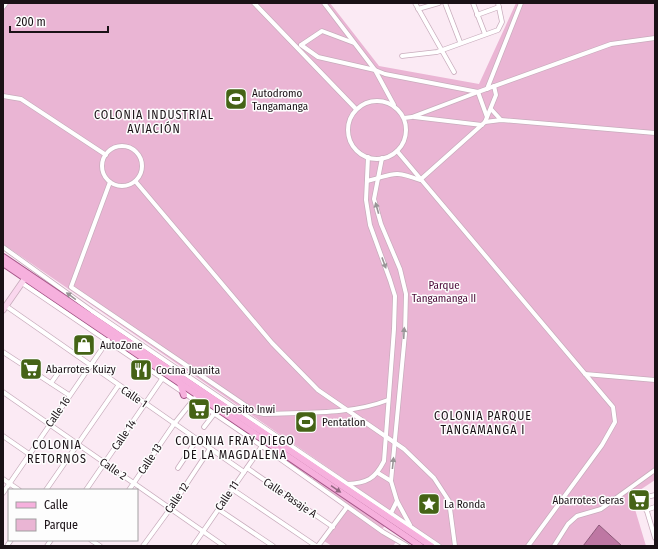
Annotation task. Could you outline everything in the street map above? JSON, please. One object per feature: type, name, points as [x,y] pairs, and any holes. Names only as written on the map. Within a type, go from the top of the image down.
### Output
[{"type":"main road","points":[[4,261],[40,292],[62,306],[80,312]]},
{"type":"main road","points":[[4,308],[25,278]]},
{"type":"main road","points":[[25,278],[80,312],[111,336],[136,350],[317,472],[389,518],[419,535],[432,546]]},
{"type":"main road","points":[[136,350],[180,383],[199,393]]},
{"type":"main road","points":[[180,383],[184,395]]},
{"type":"main road","points":[[317,472],[341,485],[389,518],[420,546]]},
{"type":"street","points":[[3,7],[6,3]]},
{"type":"street","points":[[254,3],[356,109]]},
{"type":"street","points":[[324,3],[375,70],[395,107],[404,118],[406,133],[404,140],[397,151],[382,158],[368,157],[355,149],[348,136],[349,120],[356,109],[375,100],[389,103],[395,107]]},
{"type":"street","points":[[415,3],[454,72]]},
{"type":"street","points":[[418,9],[439,3]]},
{"type":"street","points":[[445,3],[460,42]]},
{"type":"street","points":[[473,3],[484,34]]},
{"type":"street","points":[[487,89],[521,3]]},
{"type":"street","points":[[402,56],[442,51],[460,42],[498,30],[501,26],[499,4],[477,15]]},
{"type":"street","points":[[297,48],[322,31],[355,43]]},
{"type":"street","points":[[412,117],[611,44],[655,38]]},
{"type":"street","points":[[301,45],[318,57],[375,70],[385,74],[478,92]]},
{"type":"street","points":[[420,180],[485,122],[496,95],[494,86]]},
{"type":"street","points":[[478,92],[485,122]]},
{"type":"street","points":[[3,96],[21,99],[106,155]]},
{"type":"street","points":[[491,109],[501,120]]},
{"type":"street","points":[[404,118],[412,117],[485,122],[501,120],[655,133]]},
{"type":"street","points":[[122,146],[128,147],[138,154],[142,165],[142,170],[136,182],[121,186],[110,182],[103,170],[106,155],[122,146]]},
{"type":"street","points":[[397,151],[613,407],[615,422],[602,445],[528,546]]},
{"type":"street","points":[[341,485],[371,479],[378,473],[384,461],[394,329],[394,296],[390,280],[370,225],[366,200],[368,157]]},
{"type":"street","points":[[382,158],[374,199],[382,224],[400,268],[406,294],[405,334],[391,481],[397,501],[410,526],[419,535],[439,546]]},
{"type":"street","points":[[366,181],[377,179],[389,174],[404,173],[420,180]]},
{"type":"street","points":[[110,182],[71,287],[255,412],[264,414],[347,410],[377,404],[388,400]]},
{"type":"street","points":[[136,182],[272,343],[318,390],[404,449],[434,478],[449,501],[455,546]]},
{"type":"street","points":[[3,247],[30,266],[80,312],[111,336],[136,350],[162,379],[214,414]]},
{"type":"street","points":[[25,278],[30,266]]},
{"type":"street","name":"Calle 1","points":[[4,308],[146,404],[209,450],[244,472]]},
{"type":"street","points":[[80,312],[225,410],[348,484],[389,518],[410,526]]},
{"type":"street","name":"Calle 16","points":[[3,493],[111,336]]},
{"type":"street","points":[[3,352],[70,395]]},
{"type":"street","points":[[51,383],[61,369]]},
{"type":"street","points":[[585,374],[655,380]]},
{"type":"street","name":"Calle 14","points":[[87,489],[162,379]]},
{"type":"street","points":[[47,489],[118,386]]},
{"type":"street","name":"Calle 2","points":[[3,392],[50,424],[104,464],[224,546]]},
{"type":"street","name":"Calle 13","points":[[130,489],[174,424],[199,393]]},
{"type":"street","points":[[204,427],[214,414],[225,410]]},
{"type":"street","points":[[225,410],[262,446],[382,532],[407,546]]},
{"type":"street","points":[[3,436],[29,454]]},
{"type":"street","points":[[178,468],[196,441]]},
{"type":"street","name":"Calle 11","points":[[193,546],[262,446]]},
{"type":"street","name":"Calle 12","points":[[142,546],[170,509],[209,450]]},
{"type":"street","name":"Calle Pasaje A","points":[[247,468],[333,527]]},
{"type":"street","points":[[554,546],[568,524],[577,516],[601,509],[655,470]]},
{"type":"street","points":[[310,481],[317,472]]},
{"type":"street","points":[[378,473],[391,481]]},
{"type":"street","points":[[3,479],[18,489]]},
{"type":"street","points":[[232,489],[317,546],[347,507]]},
{"type":"street","points":[[655,494],[643,498],[654,529],[655,538]]},
{"type":"street","points":[[382,532],[397,501]]},
{"type":"street","points":[[646,510],[655,507]]},
{"type":"street","points":[[218,509],[273,546]]},
{"type":"street","points":[[94,542],[100,546]]},
{"type":"green space","name":"Parque Tangamanga II","points":[[3,3],[330,3],[379,66],[479,84],[516,3],[655,3],[655,480],[631,496],[646,546],[622,546],[599,525],[583,546],[442,546],[3,244]]},
{"type":"green space","points":[[26,280],[180,385],[182,392],[24,283]]},
{"type":"green space","points":[[223,415],[313,475],[310,479],[221,418]]},
{"type":"green space","points":[[315,477],[385,525],[382,530],[310,481]]},
{"type":"green space","points":[[347,508],[396,542],[393,546],[332,546],[324,541]]},
{"type":"shaded area","points":[[599,525],[622,546],[583,546]]},
{"type":"place","name":"Autodromo Tangamanga","points":[[236,99]]},
{"type":"place","name":"AutoZone","points":[[84,345]]},
{"type":"place","name":"Abarrotes Kuizy","points":[[31,369]]},
{"type":"place","name":"Cocina Juanita","points":[[141,370]]},
{"type":"place","name":"Deposito Inwi","points":[[199,409]]},
{"type":"place","name":"Pentatlon","points":[[306,422]]},
{"type":"place","name":"Abarrotes Geras","points":[[639,500]]},
{"type":"place","name":"La Ronda","points":[[429,504]]},
{"type":"district","name":"COLONIA INDUSTRIAL AVIACIÓN","points":[[154,122]]},
{"type":"district","name":"COLONIA PARQUE TANGAMANGA I","points":[[483,423]]},
{"type":"district","name":"COLONIA FRAY DIEGO DE LA MAGDALENA","points":[[235,448]]},
{"type":"district","name":"COLONIA RETORNOS","points":[[57,452]]}]
